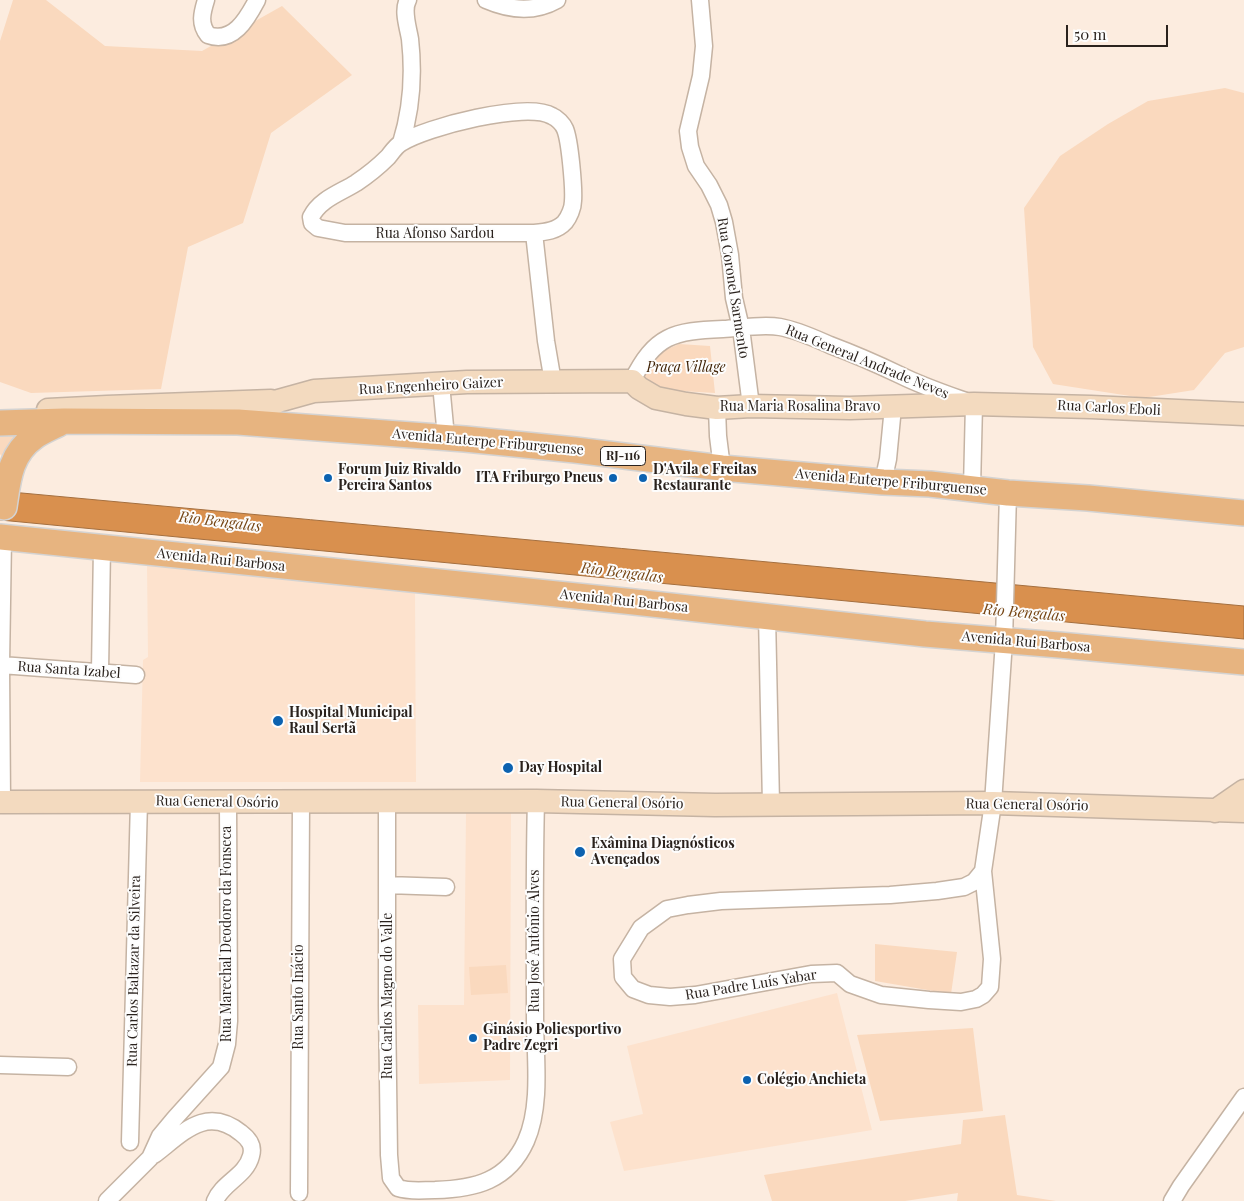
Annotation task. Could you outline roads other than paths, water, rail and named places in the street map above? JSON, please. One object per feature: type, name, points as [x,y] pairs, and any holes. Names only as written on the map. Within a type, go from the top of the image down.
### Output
[{"type":"main road","name":"Avenida Euterpe Friburguense","points":[[0,423],[64,421],[238,422],[446,437],[722,468],[1244,512]]},
{"type":"main road","points":[[4,507],[9,474],[14,461],[23,447],[34,436],[64,421]]},
{"type":"main road","name":"Avenida Rui Barbosa","points":[[2,537],[925,634],[1004,629],[1244,662]]},
{"type":"street","points":[[206,0],[201,18],[202,25],[208,35],[219,37],[241,27],[257,0]]},
{"type":"street","points":[[401,143],[407,123],[412,93],[413,63],[406,15],[408,0]]},
{"type":"street","points":[[486,0],[511,9],[527,9],[540,7],[557,0]]},
{"type":"street","name":"Rua Coronel Sarmento","points":[[700,0],[704,46],[702,76],[688,131],[690,147],[696,166],[709,185],[719,205],[724,222],[751,406]]},
{"type":"street","points":[[401,143],[444,126],[480,117],[532,111],[552,115],[560,121],[565,129],[572,177],[573,202],[566,220],[560,227],[544,233],[534,233],[546,342],[553,382]]},
{"type":"street","name":"Rua Afonso Sardou","points":[[401,143],[372,172],[320,204],[311,217],[312,223],[318,228],[344,233],[534,233]]},
{"type":"street","name":"Rua General Andrade Neves","points":[[632,381],[650,350],[664,339],[683,332],[778,327],[805,334],[940,392],[974,404]]},
{"type":"street","name":"Rua Engenheiro Gaizer","points":[[238,422],[278,401],[314,391],[513,381],[632,381]]},
{"type":"street","name":"Rua Maria Rosalina Bravo","points":[[632,381],[639,388],[656,398],[717,408],[751,406],[850,408],[974,404]]},
{"type":"street","points":[[441,384],[446,437]]},
{"type":"street","points":[[0,414],[107,407],[278,401]]},
{"type":"street","points":[[972,488],[974,404]]},
{"type":"street","name":"Rua Carlos Eboli","points":[[974,404],[1244,414]]},
{"type":"street","points":[[883,482],[888,459],[893,407]]},
{"type":"street","points":[[717,408],[722,468]]},
{"type":"street","points":[[0,475],[4,507],[2,537],[1,802]]},
{"type":"street","name":"Rua Padre Luís Yabar","points":[[984,871],[974,882],[964,887],[937,891],[864,896],[721,901],[667,909],[640,928],[622,959],[623,977],[633,989],[649,995],[694,995],[812,974],[837,973],[850,984],[882,995],[961,1002],[984,995],[990,986],[992,976],[992,949],[984,871],[993,803],[1004,629],[1008,492]]},
{"type":"street","points":[[100,671],[102,547]]},
{"type":"street","points":[[767,616],[771,804]]},
{"type":"street","name":"Rua Santa Izabel","points":[[1,665],[136,675]]},
{"type":"street","points":[[1215,811],[1244,791]]},
{"type":"street","name":"Rua General Osório","points":[[1,802],[139,800],[228,802],[536,801],[771,804],[993,803],[1244,811]]},
{"type":"street","name":"Rua Carlos Baltazar da Silveira","points":[[130,1142],[139,800]]},
{"type":"street","name":"Rua José Antônio Alves","points":[[398,1188],[404,1190],[448,1190],[482,1184],[492,1180],[505,1171],[518,1156],[531,1129],[536,1092],[534,894],[536,801]]},
{"type":"street","name":"Rua Marechal Deodoro da Fonseca","points":[[107,1201],[150,1158],[160,1136],[221,1066],[225,1056],[229,1021],[228,802]]},
{"type":"street","name":"Rua Santo Inácio","points":[[299,1193],[301,802]]},
{"type":"street","name":"Rua Carlos Magno do Valle","points":[[388,802],[389,1156],[391,1178],[398,1188]]},
{"type":"street","points":[[387,885],[446,888]]},
{"type":"street","points":[[0,1064],[68,1067]]},
{"type":"street","points":[[1172,1201],[1244,1097]]},
{"type":"street","points":[[150,1158],[196,1124],[216,1120],[228,1123],[248,1139],[252,1148],[251,1157],[238,1175],[218,1194],[215,1201]]},
{"type":"water","name":"Rio Bengalas","points":[[0,491],[1244,606],[1244,639],[0,520]]},
{"type":"place","name":"Forum Juiz Rivaldo Pereira Santos","points":[[328,478]]},
{"type":"place","name":"ITA Friburgo Pneus","points":[[613,478]]},
{"type":"place","name":"D'Avila e Freitas Restaurante","points":[[643,478]]},
{"type":"place","name":"Hospital Municipal Raul Sertã","points":[[278,721]]},
{"type":"place","name":"Day Hospital","points":[[508,768]]},
{"type":"place","name":"Exâmina Diagnósticos Avençados","points":[[580,852]]},
{"type":"place","name":"Ginásio Poliesportivo Padre Zegri","points":[[473,1038]]},
{"type":"place","name":"Colégio Anchieta","points":[[747,1080]]},
{"type":"park label","name":"Praça Village","points":[[686,368]]}]
